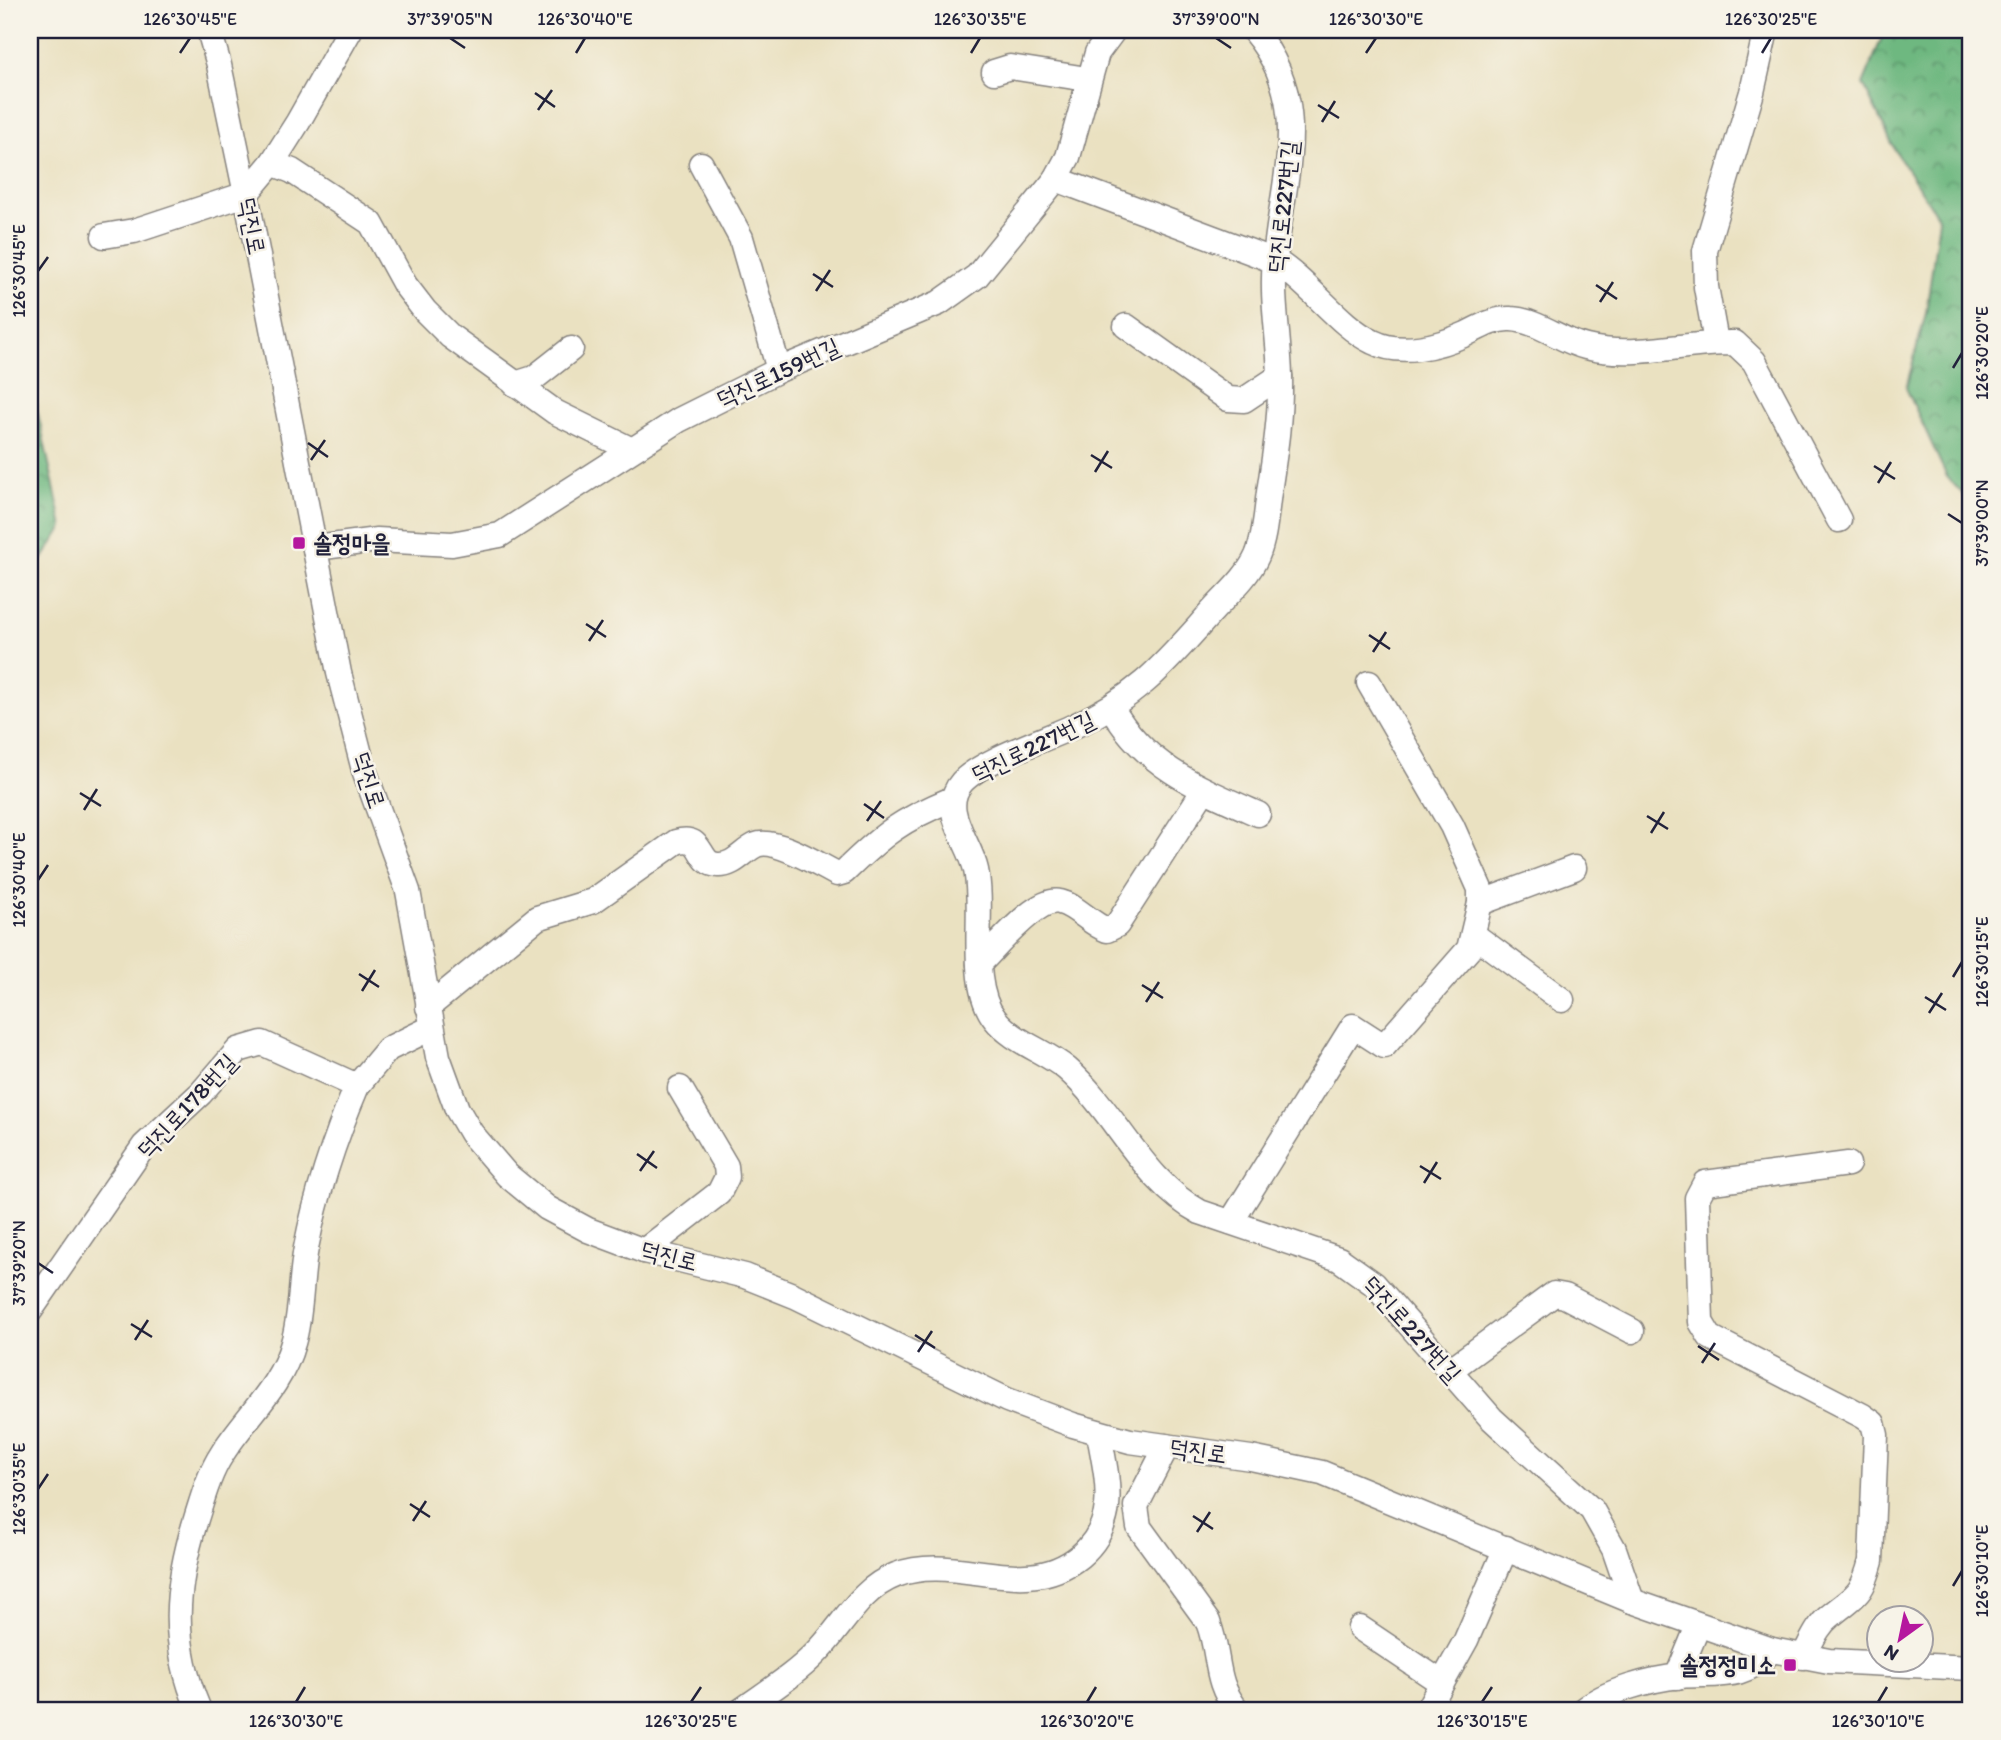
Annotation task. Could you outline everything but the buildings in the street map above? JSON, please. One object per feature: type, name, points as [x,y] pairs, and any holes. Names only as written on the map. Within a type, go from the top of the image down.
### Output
[{"type":"street","name":"덕진로","points":[[209,30],[246,194],[352,728],[408,891],[430,1018],[457,1108],[471,1133],[507,1175],[566,1220],[644,1251],[745,1276],[794,1296],[1007,1399],[1099,1434],[1167,1447],[1251,1458],[1322,1473],[1632,1601],[1772,1650],[1848,1662],[1971,1668]]},
{"type":"street","points":[[104,236],[134,231],[246,194],[272,163],[350,30]]},
{"type":"street","name":"덕진로159번길","points":[[316,548],[377,540],[452,544],[500,535],[539,513],[630,449],[679,420],[779,370],[939,303],[977,276],[1056,179],[1068,157],[1087,79],[1097,53],[1114,30]]},
{"type":"street","name":"덕진로227번길","points":[[1253,30],[1280,69],[1290,110],[1290,162],[1275,261],[1280,376],[1279,426],[1257,555],[1248,571],[1150,680],[1111,708],[976,770],[965,779],[952,799],[959,828],[976,866],[980,905],[979,964],[984,998],[995,1020],[1067,1070],[1109,1115],[1174,1195],[1200,1212],[1318,1250],[1357,1270],[1390,1299],[1511,1437],[1592,1510],[1614,1549],[1632,1601]]},
{"type":"street","points":[[1716,342],[1706,287],[1705,251],[1752,92],[1766,30]]},
{"type":"street","points":[[994,72],[1010,67],[1087,79]]},
{"type":"street","points":[[272,163],[292,171],[371,223],[405,285],[425,311],[450,336],[555,412],[630,449]]},
{"type":"street","points":[[701,164],[741,238],[779,370]]},
{"type":"street","points":[[1056,179],[1275,261],[1293,272],[1372,342],[1400,350],[1447,342],[1493,321],[1512,319],[1586,347],[1615,351],[1685,348],[1716,342],[1735,342],[1754,361],[1839,520]]},
{"type":"street","points":[[1126,326],[1228,399],[1244,400],[1280,376]]},
{"type":"street","points":[[515,384],[534,378],[571,349]]},
{"type":"street","points":[[1231,1222],[1353,1026],[1384,1046],[1461,961],[1474,935],[1480,889],[1452,826],[1369,683]]},
{"type":"street","points":[[1111,708],[1134,743],[1150,756],[1204,790],[1258,814]]},
{"type":"street","points":[[979,964],[1032,912],[1052,901],[1062,902],[1107,930],[1116,925],[1204,790]]},
{"type":"street","points":[[200,1710],[183,1664],[177,1614],[186,1553],[215,1466],[280,1377],[288,1359],[294,1342],[305,1251],[324,1167],[357,1086],[388,1049],[430,1018],[537,918],[593,901],[676,842],[685,839],[695,842],[708,862],[719,865],[731,863],[756,845],[779,846],[837,874],[844,872],[880,837],[907,818],[952,799]]},
{"type":"street","points":[[1480,903],[1574,868]]},
{"type":"street","points":[[1474,935],[1562,1000]]},
{"type":"street","name":"덕진로178번길","points":[[30,1311],[144,1146],[201,1093],[238,1050],[262,1043],[357,1086]]},
{"type":"street","points":[[644,1251],[719,1193],[727,1177],[726,1166],[680,1088]]},
{"type":"street","points":[[1803,1657],[1819,1628],[1830,1616],[1851,1603],[1867,1578],[1871,1561],[1876,1435],[1873,1423],[1863,1416],[1710,1337],[1701,1322],[1698,1198],[1705,1183],[1848,1164]]},
{"type":"street","points":[[1450,1370],[1554,1294],[1565,1296],[1632,1331]]},
{"type":"street","points":[[741,1710],[808,1661],[865,1595],[896,1575],[956,1569],[1032,1578],[1060,1570],[1073,1561],[1095,1540],[1108,1516],[1108,1483],[1099,1434]]},
{"type":"street","points":[[1167,1447],[1136,1506],[1135,1515],[1139,1527],[1208,1622],[1214,1638],[1221,1686],[1237,1710]]},
{"type":"street","points":[[1427,1710],[1466,1640],[1506,1548]]},
{"type":"street","points":[[1677,1676],[1698,1626]]},
{"type":"street","points":[[1360,1628],[1442,1683]]},
{"type":"street","points":[[1583,1710],[1623,1691],[1677,1676],[1742,1672],[1762,1661],[1772,1650]]},
{"type":"green space","points":[[1885,30],[1971,30],[1971,503],[1947,477],[1906,388],[1926,313],[1939,219],[1895,150],[1863,84]]},
{"type":"green space","points":[[30,378],[63,527],[30,578]]},
{"type":"place","name":"솔정마을","points":[[299,543]]},
{"type":"place","name":"솔정정미소","points":[[1790,1665]]}]
